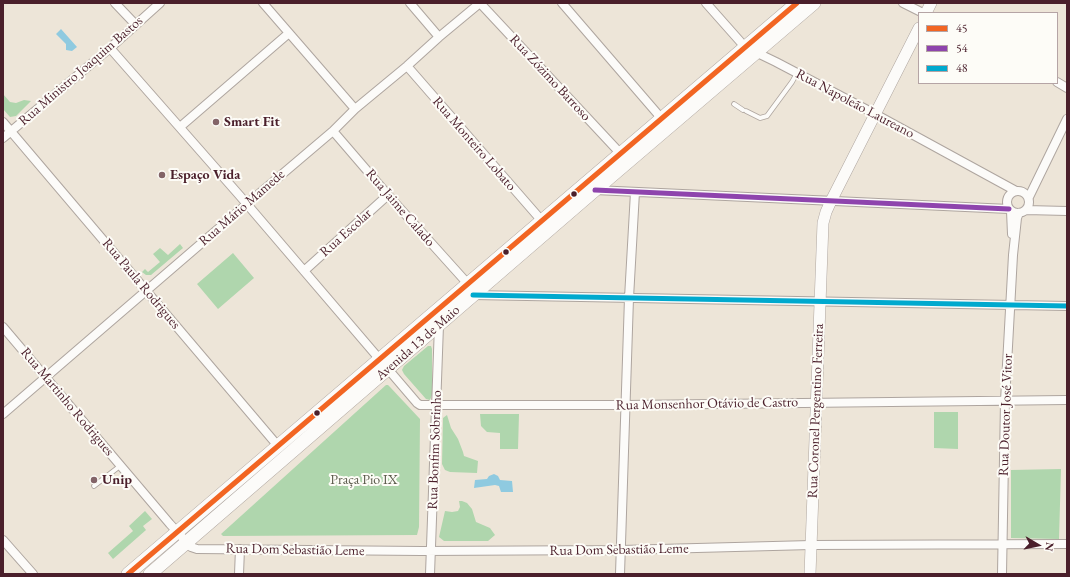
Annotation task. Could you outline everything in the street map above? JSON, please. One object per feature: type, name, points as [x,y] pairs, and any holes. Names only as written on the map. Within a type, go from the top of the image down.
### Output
[{"type":"main road","name":"Avenida 13 de Maio","points":[[150,574],[384,364],[470,290],[595,190],[750,50],[797,3]]},
{"type":"main road","name":"Avenida 13 de Maio","points":[[128,574],[278,446],[384,364],[439,325],[470,290],[542,221],[620,153],[750,50],[814,3]]},
{"type":"street","points":[[116,3],[135,24]]},
{"type":"street","name":"Rua Ministro Joaquim Bastos","points":[[3,138],[110,48],[160,3]]},
{"type":"street","points":[[263,3],[355,109]]},
{"type":"street","points":[[410,3],[439,37]]},
{"type":"street","name":"Rua Mário Mamede","points":[[3,414],[333,131],[355,109],[480,3]]},
{"type":"street","name":"Rua Zózimo Barroso","points":[[480,3],[620,153]]},
{"type":"street","points":[[562,3],[662,119]]},
{"type":"street","name":"Rua Napoleão Laureano","points":[[706,3],[750,50],[875,114],[1016,191]]},
{"type":"street","points":[[903,3],[921,12]]},
{"type":"street","points":[[927,12],[932,3]]},
{"type":"street","name":"Rua Coronel Pergentino Ferreira","points":[[810,574],[823,223],[830,201],[918,30]]},
{"type":"street","points":[[180,127],[289,33]]},
{"type":"street","name":"Rua Monsenhor Otávio de Castro","points":[[110,48],[247,204],[417,403],[424,406],[1067,400]]},
{"type":"street","name":"Rua Monteiro Lobato","points":[[407,66],[542,221]]},
{"type":"street","points":[[1058,83],[1067,88]]},
{"type":"street","points":[[1023,212],[1029,205],[1029,198],[1067,119]]},
{"type":"street","name":"Rua Paula Rodrigues","points":[[3,122],[278,446]]},
{"type":"street","name":"Rua Jaime Calado","points":[[333,131],[470,290]]},
{"type":"street","points":[[595,190],[1010,210],[1023,212],[1067,212]]},
{"type":"street","points":[[1010,210],[1007,202],[1008,198],[1016,191],[1022,191],[1029,198],[1051,211]]},
{"type":"street","points":[[620,574],[629,298],[635,192]]},
{"type":"street","name":"Rua Escolar","points":[[304,271],[388,195]]},
{"type":"street","name":"Rua Doutor José Vitor","points":[[1010,210],[1013,255]]},
{"type":"street","name":"Rua Doutor José Vitor","points":[[1002,574],[1006,401],[1013,255],[1017,218],[1023,212]]},
{"type":"street","points":[[470,290],[629,298],[1067,306]]},
{"type":"street","name":"Rua Bonfim Sobrinho","points":[[430,574],[439,325]]},
{"type":"street","name":"Rua Martinho Rodrigues","points":[[3,327],[177,532]]},
{"type":"street","name":"Rua Dom Sebastião Leme","points":[[177,532],[192,547],[197,549],[431,551],[621,550],[811,546],[1067,544]]},
{"type":"street","points":[[3,540],[33,574]]},
{"type":"street","points":[[239,574],[240,549]]},
{"type":"lane","points":[[734,104],[760,118],[767,116],[797,73]]},
{"type":"lane","points":[[94,486],[120,466]]},
{"type":"green space","points":[[3,94],[10,102],[16,103],[24,100],[31,101],[16,116],[10,117],[3,109]]},
{"type":"green space","points":[[180,244],[183,248],[151,275],[146,275],[142,272],[145,269],[148,272],[160,262],[153,254],[160,248],[168,255]]},
{"type":"green space","points":[[233,253],[254,278],[218,309],[197,284]]},
{"type":"green space","points":[[428,346],[431,346],[432,349],[432,395],[430,400],[426,399],[402,370],[404,366]]},
{"type":"green space","name":"Praça Pio IX","points":[[386,385],[390,387],[420,419],[419,527],[417,535],[223,536],[221,534]]},
{"type":"green space","points":[[934,412],[958,412],[958,449],[934,448]]},
{"type":"green space","points":[[480,414],[519,414],[518,449],[500,449],[500,433],[487,432],[481,426]]},
{"type":"green space","points":[[447,415],[451,428],[458,439],[464,456],[478,461],[477,473],[450,472],[445,470],[442,464],[443,418]]},
{"type":"green space","points":[[1061,469],[1059,539],[1011,538],[1011,470]]},
{"type":"green space","points":[[459,501],[467,503],[472,509],[476,522],[490,528],[495,535],[488,541],[444,541],[439,537],[445,511],[458,511],[460,507]]},
{"type":"green space","points":[[145,511],[152,519],[143,526],[146,530],[113,559],[108,553],[133,531],[129,526]]},
{"type":"water","points":[[61,29],[77,47],[72,51],[66,50],[66,44],[56,34]]},
{"type":"water","points":[[494,474],[498,476],[500,480],[512,481],[513,492],[501,492],[499,486],[495,485],[474,488],[475,480],[487,479],[489,476]]},
{"type":"transit line","name":"45","points":[[128,574],[797,3]]},
{"type":"transit line","name":"54","points":[[595,190],[1009,209]]},
{"type":"transit line","name":"48","points":[[473,295],[1067,306]]},
{"type":"place","name":"Smart Fit","points":[[216,122]]},
{"type":"place","name":"Espaço Vida","points":[[162,175]]},
{"type":"place","name":"Unip","points":[[94,480]]}]
